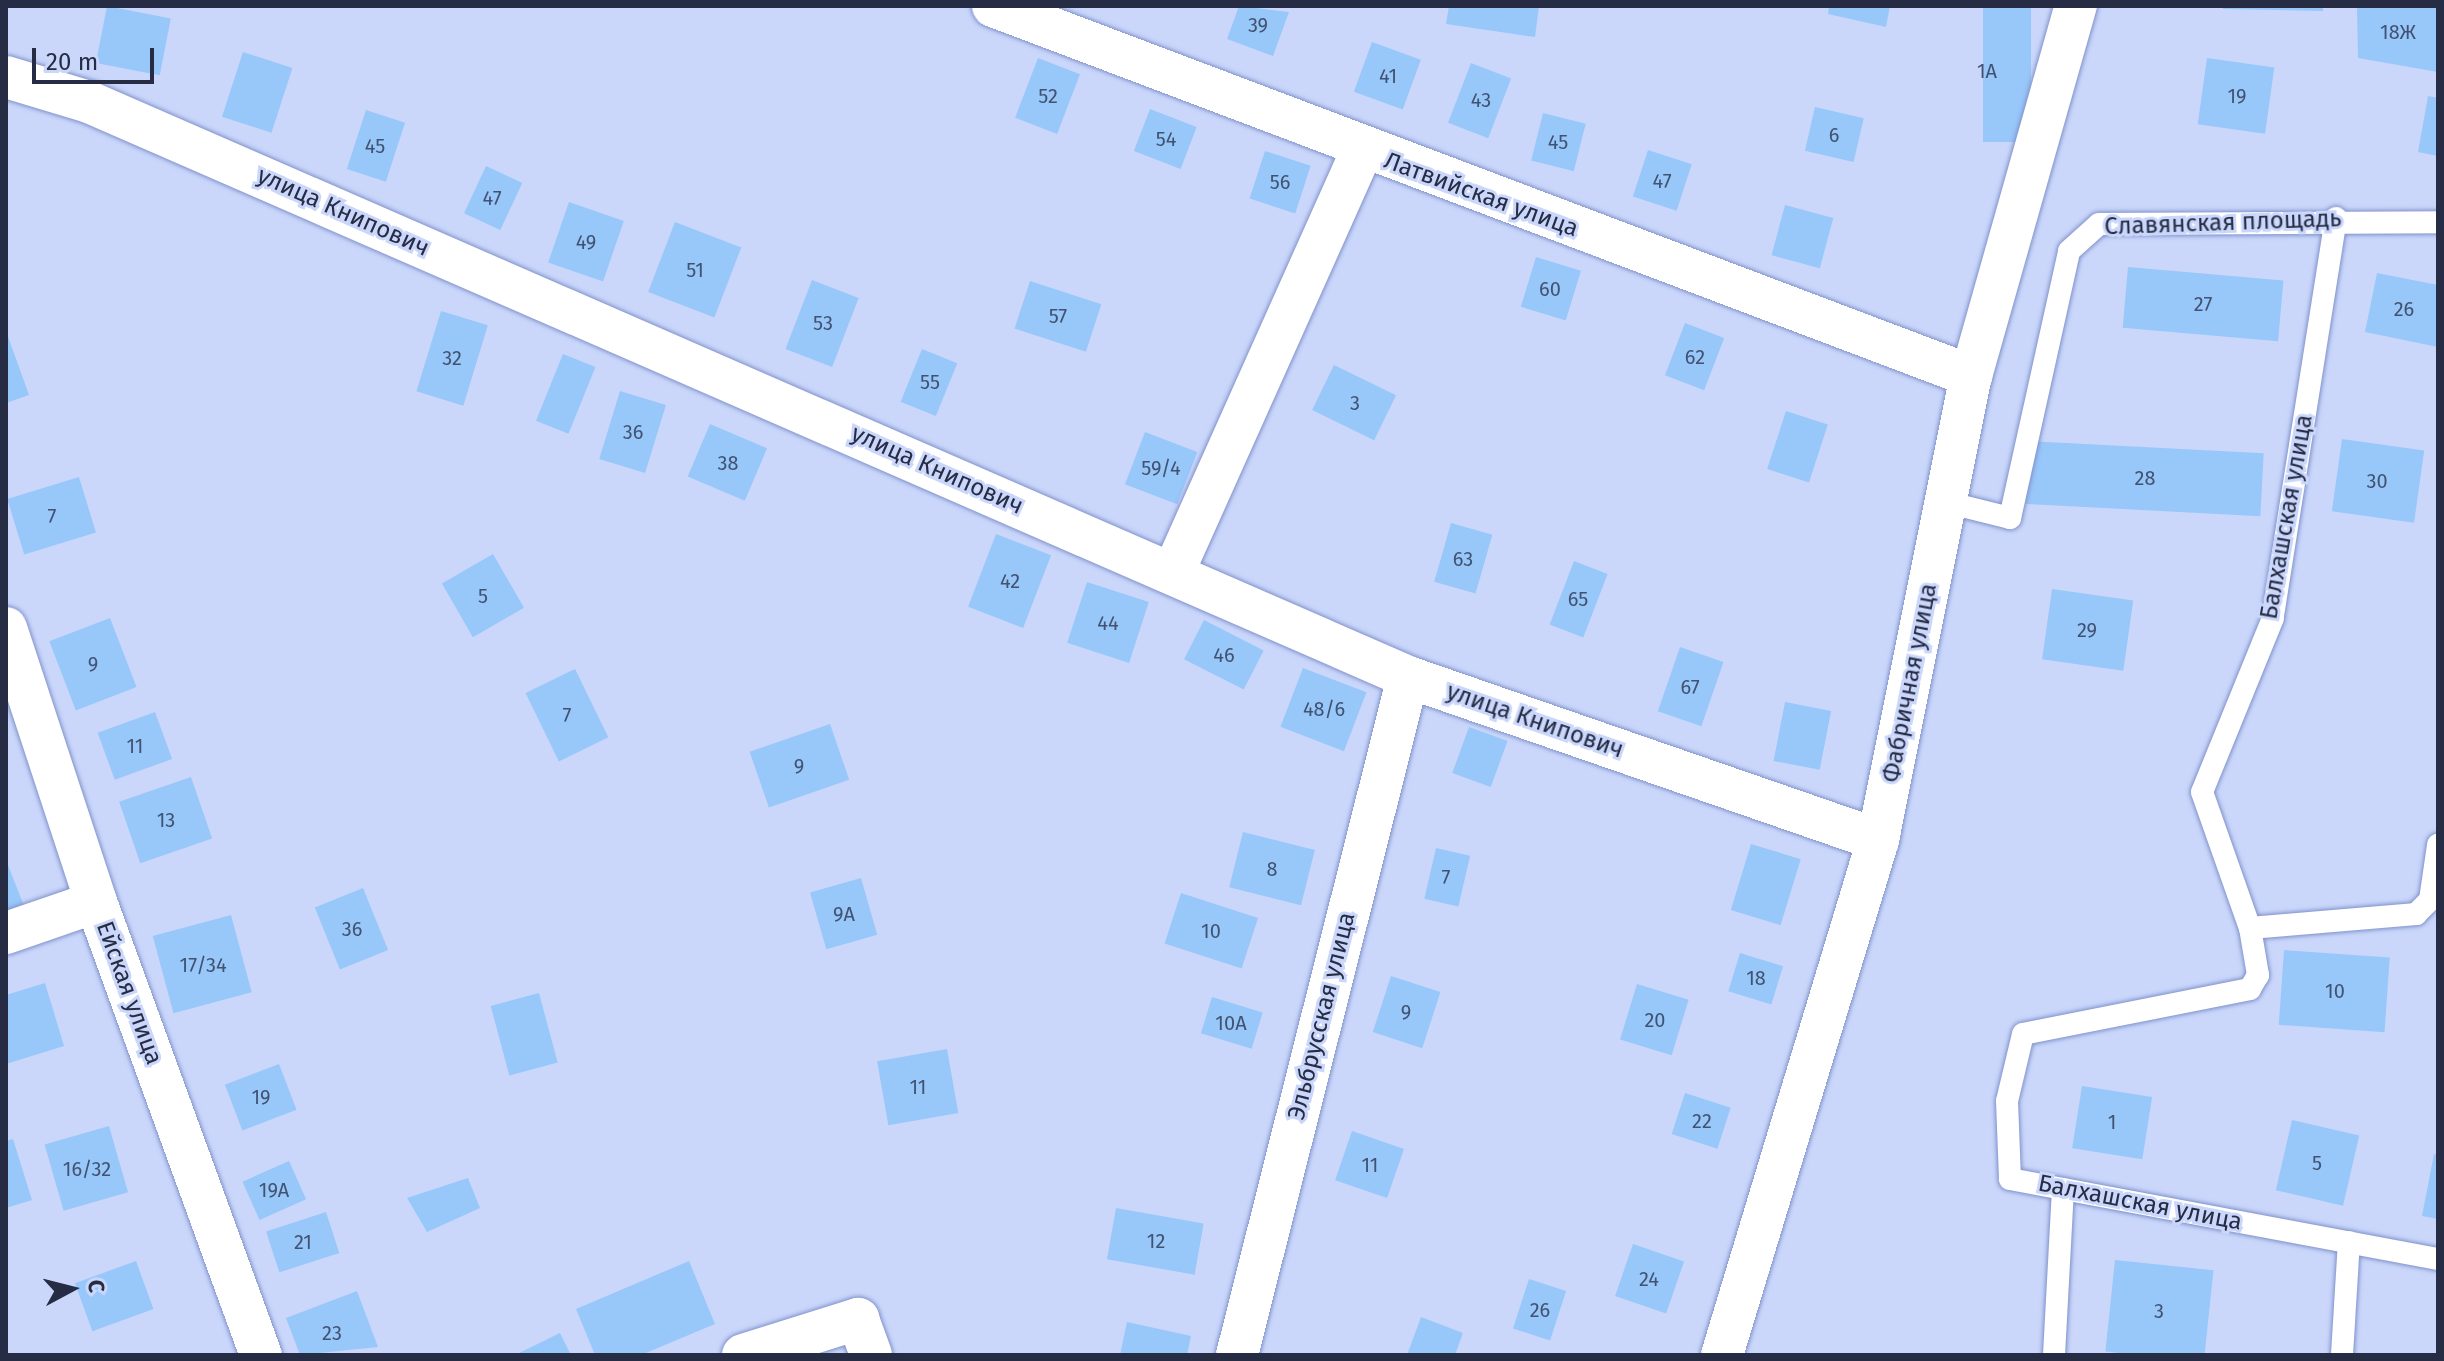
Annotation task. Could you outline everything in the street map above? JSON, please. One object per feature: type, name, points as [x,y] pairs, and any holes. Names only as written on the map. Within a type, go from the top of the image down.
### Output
[{"type":"street","name":"Латвийская улица","points":[[993,6],[1362,151],[1971,376]]},
{"type":"street","name":"Фабричная улица","points":[[1722,1355],[1878,840],[1971,376],[2076,6]]},
{"type":"street","name":"улица Книпович","points":[[6,77],[89,102],[1408,677],[1878,840]]},
{"type":"street","points":[[1173,573],[1362,151]]},
{"type":"street","name":"Ейская улица","points":[[6,628],[96,902],[261,1355]]},
{"type":"street","name":"Эльбрусская улица","points":[[1237,1355],[1408,677]]},
{"type":"street","points":[[6,933],[96,902]]},
{"type":"street","points":[[743,1355],[864,1337]]},
{"type":"lane","name":"Славянская площадь","points":[[1946,502],[2010,518],[2069,251],[2099,224],[2336,218],[2438,222]]},
{"type":"lane","name":"Балхашская улица","points":[[2336,218],[2273,618],[2202,792],[2250,928],[2258,975],[2250,989],[2023,1034],[2007,1101],[2010,1179],[2438,1259]]},
{"type":"lane","points":[[2250,928],[2416,914],[2430,900],[2438,845]]},
{"type":"lane","points":[[2054,1355],[2063,1189]]},
{"type":"lane","points":[[2342,1355],[2349,1242]]},
{"type":"building","points":[[107,6],[171,18],[160,75],[96,63]]},
{"type":"building","points":[[1239,6],[1289,12],[1273,56],[1227,39]]},
{"type":"building","points":[[1449,6],[1539,6],[1535,37],[1446,24]]},
{"type":"building","points":[[1829,6],[1890,6],[1886,27],[1828,14]]},
{"type":"building","points":[[1983,6],[2031,6],[2031,142],[1983,142]]},
{"type":"building","points":[[2223,6],[2323,6],[2323,11],[2223,9]]},
{"type":"building","points":[[2357,6],[2438,6],[2438,72],[2358,58]]},
{"type":"building","points":[[1372,42],[1421,60],[1403,110],[1354,92]]},
{"type":"building","points":[[243,52],[292,68],[271,133],[222,117]]},
{"type":"building","points":[[1038,58],[1080,74],[1057,134],[1015,118]]},
{"type":"building","points":[[2207,58],[2274,67],[2265,134],[2198,124]]},
{"type":"building","points":[[1471,63],[1511,78],[1488,138],[1448,123]]},
{"type":"building","points":[[2428,96],[2438,98],[2438,156],[2418,152]]},
{"type":"building","points":[[1815,107],[1864,118],[1854,162],[1805,151]]},
{"type":"building","points":[[1150,109],[1197,127],[1181,169],[1134,151]]},
{"type":"building","points":[[366,110],[405,123],[386,182],[347,169]]},
{"type":"building","points":[[1543,113],[1586,124],[1574,171],[1531,161]]},
{"type":"building","points":[[1648,150],[1692,164],[1677,211],[1633,197]]},
{"type":"building","points":[[1265,151],[1311,166],[1295,213],[1250,199]]},
{"type":"building","points":[[486,166],[522,183],[500,230],[464,213]]},
{"type":"building","points":[[569,202],[624,221],[603,281],[548,263]]},
{"type":"building","points":[[1785,205],[1833,218],[1820,268],[1772,255]]},
{"type":"building","points":[[675,222],[741,247],[714,317],[648,292]]},
{"type":"building","points":[[1536,257],[1581,271],[1566,320],[1521,307]]},
{"type":"building","points":[[2128,267],[2283,281],[2278,341],[2123,328]]},
{"type":"building","points":[[2377,273],[2438,285],[2438,347],[2365,332]]},
{"type":"building","points":[[812,280],[859,298],[832,367],[785,349]]},
{"type":"building","points":[[1030,281],[1101,304],[1086,352],[1015,329]]},
{"type":"building","points":[[441,311],[488,325],[463,406],[416,391]]},
{"type":"building","points":[[1685,323],[1724,338],[1704,390],[1665,375]]},
{"type":"building","points":[[6,331],[29,395],[6,403]]},
{"type":"building","points":[[922,349],[957,363],[936,416],[901,402]]},
{"type":"building","points":[[563,354],[595,367],[568,434],[536,421]]},
{"type":"building","points":[[1334,365],[1396,395],[1374,440],[1312,410]]},
{"type":"building","points":[[620,391],[666,405],[645,473],[599,459]]},
{"type":"building","points":[[1786,411],[1828,425],[1809,483],[1767,469]]},
{"type":"building","points":[[710,424],[767,448],[745,501],[688,476]]},
{"type":"building","points":[[1145,432],[1197,452],[1177,504],[1125,484]]},
{"type":"building","points":[[2342,439],[2424,451],[2414,523],[2332,511]]},
{"type":"building","points":[[2029,441],[2264,453],[2260,516],[2026,504]]},
{"type":"building","points":[[79,477],[96,532],[24,554],[7,499]]},
{"type":"building","points":[[1451,523],[1492,535],[1476,593],[1434,582]]},
{"type":"building","points":[[996,534],[1051,555],[1023,628],[968,607]]},
{"type":"building","points":[[493,554],[524,608],[473,637],[442,584]]},
{"type":"building","points":[[1574,561],[1608,574],[1583,637],[1550,624]]},
{"type":"building","points":[[1087,582],[1149,602],[1129,663],[1067,643]]},
{"type":"building","points":[[2052,589],[2133,600],[2123,671],[2042,659]]},
{"type":"building","points":[[110,618],[137,687],[76,710],[49,641]]},
{"type":"building","points":[[1204,620],[1264,650],[1244,690],[1184,659]]},
{"type":"building","points":[[1680,647],[1723,662],[1701,726],[1658,711]]},
{"type":"building","points":[[1303,668],[1366,692],[1344,751],[1280,727]]},
{"type":"building","points":[[575,669],[608,737],[559,761],[526,693]]},
{"type":"building","points":[[1785,702],[1831,711],[1820,770],[1774,761]]},
{"type":"building","points":[[155,712],[172,759],[115,780],[98,733]]},
{"type":"building","points":[[830,724],[849,780],[769,807],[750,752]]},
{"type":"building","points":[[1469,727],[1508,741],[1491,787],[1452,773]]},
{"type":"building","points":[[191,777],[212,838],[140,863],[119,802]]},
{"type":"building","points":[[1243,832],[1315,850],[1301,905],[1229,887]]},
{"type":"building","points":[[1751,844],[1801,859],[1781,925],[1731,910]]},
{"type":"building","points":[[1436,848],[1470,856],[1458,907],[1424,899]]},
{"type":"building","points":[[6,860],[24,906],[6,913]]},
{"type":"building","points":[[861,878],[877,935],[826,949],[810,893]]},
{"type":"building","points":[[363,888],[388,950],[340,970],[315,907]]},
{"type":"building","points":[[1181,893],[1258,918],[1242,968],[1165,943]]},
{"type":"building","points":[[231,915],[252,992],[173,1013],[153,936]]},
{"type":"building","points":[[2284,950],[2390,957],[2385,1032],[2279,1025]]},
{"type":"building","points":[[1740,953],[1783,966],[1771,1004],[1728,991]]},
{"type":"building","points":[[1391,976],[1440,992],[1422,1048],[1373,1032]]},
{"type":"building","points":[[45,983],[64,1046],[6,1064],[6,995]]},
{"type":"building","points":[[1637,984],[1689,1000],[1672,1055],[1620,1039]]},
{"type":"building","points":[[539,993],[558,1063],[509,1075],[491,1006]]},
{"type":"building","points":[[1212,997],[1263,1012],[1252,1049],[1201,1033]]},
{"type":"building","points":[[947,1049],[958,1113],[888,1125],[877,1061]]},
{"type":"building","points":[[279,1064],[297,1110],[242,1131],[225,1085]]},
{"type":"building","points":[[2082,1086],[2152,1097],[2142,1159],[2072,1148]]},
{"type":"building","points":[[1685,1093],[1731,1108],[1717,1149],[1672,1134]]},
{"type":"building","points":[[2292,1120],[2359,1136],[2343,1206],[2276,1190]]},
{"type":"building","points":[[109,1126],[128,1192],[64,1211],[45,1144]]},
{"type":"building","points":[[1352,1131],[1404,1149],[1387,1198],[1335,1180]]},
{"type":"building","points":[[13,1139],[32,1200],[6,1208],[6,1141]]},
{"type":"building","points":[[2434,1154],[2438,1155],[2438,1219],[2422,1216]]},
{"type":"building","points":[[289,1161],[306,1199],[259,1220],[242,1182]]},
{"type":"building","points":[[468,1178],[480,1208],[427,1232],[407,1198]]},
{"type":"building","points":[[1116,1208],[1204,1223],[1195,1275],[1107,1259]]},
{"type":"building","points":[[326,1212],[339,1253],[279,1272],[266,1231]]},
{"type":"building","points":[[1633,1244],[1684,1262],[1666,1314],[1615,1296]]},
{"type":"building","points":[[2115,1260],[2213,1270],[2205,1355],[2105,1351]]},
{"type":"building","points":[[136,1261],[153,1309],[92,1331],[75,1283]]},
{"type":"building","points":[[689,1261],[715,1324],[641,1355],[595,1355],[576,1309]]},
{"type":"building","points":[[1529,1279],[1566,1291],[1550,1341],[1513,1328]]},
{"type":"building","points":[[357,1291],[378,1347],[300,1355],[286,1318]]},
{"type":"building","points":[[1421,1317],[1463,1333],[1455,1355],[1407,1355]]},
{"type":"building","points":[[1127,1322],[1191,1336],[1187,1355],[1120,1355]]},
{"type":"building","points":[[560,1333],[571,1355],[515,1355]]}]
